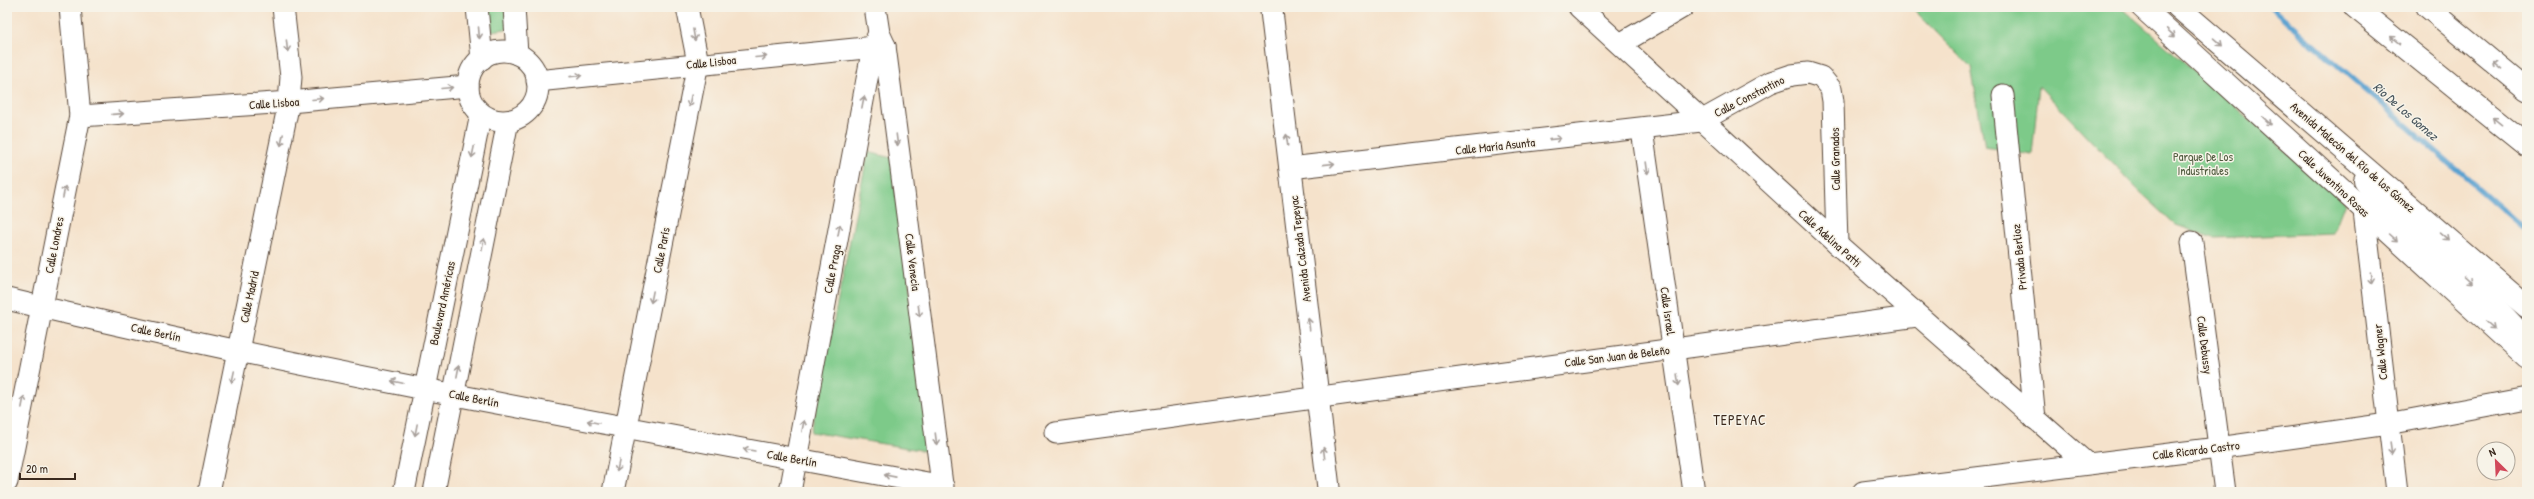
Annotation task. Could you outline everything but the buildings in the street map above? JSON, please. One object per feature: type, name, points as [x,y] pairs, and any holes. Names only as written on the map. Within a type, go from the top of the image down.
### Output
[{"type":"street","name":"Calle Londres","points":[[7,482],[80,116],[70,7]]},
{"type":"street","name":"Calle Madrid","points":[[209,492],[289,102],[291,77],[283,7]]},
{"type":"street","points":[[477,7],[482,59]]},
{"type":"street","points":[[514,7],[517,54]]},
{"type":"street","name":"Calle París","points":[[612,492],[626,429],[698,63],[687,7]]},
{"type":"street","name":"Calle Venecia","points":[[875,7],[943,489]]},
{"type":"street","name":"Avenida Calzada Tepeyac","points":[[1271,7],[1329,492]]},
{"type":"street","name":"Calle Adelina Patti","points":[[1579,7],[1701,121],[1917,316],[2086,463]]},
{"type":"street","points":[[1620,44],[1683,7]]},
{"type":"street","name":"Calle Juventino Rosas","points":[[2142,7],[2527,358]]},
{"type":"street","name":"Avenida Malecón del Río de los Gómez","points":[[2178,7],[2527,307]]},
{"type":"street","points":[[2355,7],[2527,146]]},
{"type":"street","points":[[2427,7],[2527,90]]},
{"type":"street","name":"Calle Lisboa","points":[[537,81],[879,42]]},
{"type":"street","name":"Calle Praga","points":[[790,492],[879,42]]},
{"type":"street","points":[[499,52],[517,54],[531,65],[537,81],[538,92],[528,111],[519,117],[508,121],[494,120],[481,114],[472,101],[468,86],[472,71],[482,59],[499,52]]},
{"type":"street","name":"Calle Constantino","points":[[1701,121],[1772,82],[1792,75],[1808,73],[1821,77]]},
{"type":"street","name":"Calle Granados","points":[[1821,77],[1830,89],[1833,101],[1837,244]]},
{"type":"street","name":"Calle Lisboa","points":[[80,116],[289,102],[468,86]]},
{"type":"street","name":"Privada Berlioz","points":[[2003,94],[2035,419]]},
{"type":"street","name":"Boulevard Américas","points":[[404,492],[481,114]]},
{"type":"street","points":[[434,492],[508,121]]},
{"type":"street","name":"Calle María Asunta","points":[[1290,168],[1642,130],[1701,121]]},
{"type":"street","name":"Calle Israel","points":[[1642,130],[1694,492]]},
{"type":"street","points":[[2357,160],[2371,190],[2385,206],[2480,291],[2527,340]]},
{"type":"street","name":"Calle Wagner","points":[[2364,211],[2397,492]]},
{"type":"street","name":"Calle Debussy","points":[[2192,242],[2225,492]]},
{"type":"street","name":"Calle Berlín","points":[[7,299],[238,350],[453,394],[626,429],[797,459],[943,489]]},
{"type":"street","name":"Calle San Juan de Beleño","points":[[1056,433],[1317,396],[1917,316]]},
{"type":"street","name":"Calle Ricardo Castro","points":[[1863,492],[1975,485],[2086,463],[2218,448],[2388,424],[2527,398]]},
{"type":"green space","points":[[490,7],[510,7],[513,28],[492,31]]},
{"type":"green space","name":"Parque De Los Industriales","points":[[2121,7],[2345,202],[2333,233],[2214,238],[2176,225],[2135,187],[2039,86],[2032,155],[1985,147],[1971,67],[1912,8]]},
{"type":"green space","points":[[868,152],[892,158],[932,452],[811,432]]},
{"type":"waterway","name":"Rio De Los Gomez","points":[[2271,7],[2527,231]]},
{"type":"district","name":"TEPEYAC","points":[[1740,419]]}]
